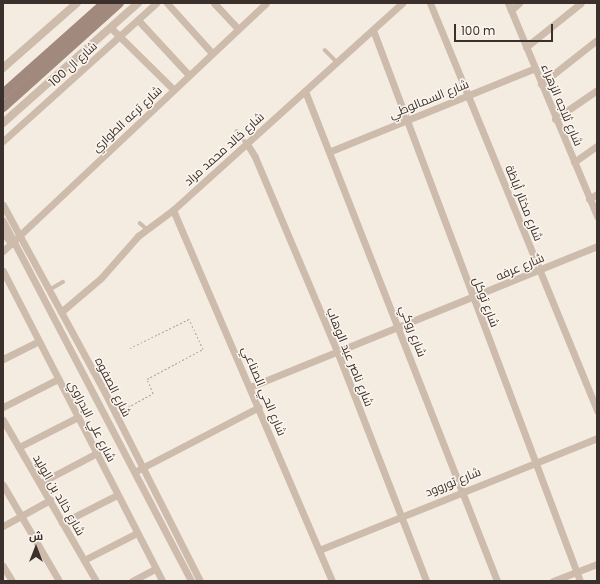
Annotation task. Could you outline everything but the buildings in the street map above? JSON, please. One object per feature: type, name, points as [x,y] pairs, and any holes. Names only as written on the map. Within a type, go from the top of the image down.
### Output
[{"type":"main road","points":[[3,94],[105,3]]},
{"type":"main road","points":[[3,107],[119,3]]},
{"type":"street","points":[[3,68],[77,3]]},
{"type":"street","points":[[3,123],[138,3]]},
{"type":"street","name":"شارع ال 100","points":[[3,141],[156,3]]},
{"type":"street","points":[[167,3],[212,53]]},
{"type":"street","points":[[214,3],[238,29]]},
{"type":"street","name":"شارع ترعه الطواري","points":[[3,251],[265,3]]},
{"type":"street","name":"شارع خالد محمد مراد","points":[[61,312],[101,278],[147,229],[173,210],[402,3]]},
{"type":"street","name":"شارع مختار أباظة","points":[[430,3],[597,411]]},
{"type":"street","points":[[510,6],[519,3]]},
{"type":"street","points":[[526,47],[581,3]]},
{"type":"street","name":"شارع ثلاجه الزهراء","points":[[510,6],[555,119],[597,216]]},
{"type":"street","points":[[138,20],[190,75]]},
{"type":"street","points":[[110,28],[174,90]]},
{"type":"street","name":"شارع توكل","points":[[373,30],[473,298],[536,460],[580,581]]},
{"type":"street","points":[[541,84],[597,40]]},
{"type":"street","name":"شارع السمالوطي","points":[[331,151],[535,68]]},
{"type":"street","points":[[555,119],[597,90]]},
{"type":"street","name":"شارع روكي","points":[[306,91],[400,327],[497,581]]},
{"type":"street","name":"شارع ناصر عبد الوهاب","points":[[247,144],[255,157],[336,351],[402,516],[426,581]]},
{"type":"street","points":[[574,162],[597,146]]},
{"type":"street","points":[[590,199],[597,194]]},
{"type":"street","name":"شارع الصفوه","points":[[3,205],[16,240],[191,581]]},
{"type":"street","name":"شارع الحي الصناعي","points":[[173,210],[259,407],[332,581]]},
{"type":"street","name":"شارع الصفوه","points":[[3,221],[49,290],[115,414],[200,581]]},
{"type":"street","points":[[3,233],[16,240]]},
{"type":"street","name":"شارع عرفه","points":[[250,387],[336,351],[473,298],[597,246]]},
{"type":"street","name":"شارع علي البدراوي","points":[[3,271],[162,581]]},
{"type":"street","points":[[3,359],[39,341]]},
{"type":"street","points":[[3,407],[58,379]]},
{"type":"street","points":[[135,472],[259,407]]},
{"type":"street","points":[[19,447],[78,417]]},
{"type":"street","name":"شارع خالد بن الوليد","points":[[3,420],[96,581]]},
{"type":"street","name":"شارع توروود","points":[[319,550],[536,460],[597,438]]},
{"type":"street","points":[[40,483],[97,453]]},
{"type":"street","points":[[3,486],[59,581]]},
{"type":"street","points":[[62,523],[117,495]]},
{"type":"street","points":[[3,526],[50,500]]},
{"type":"street","points":[[84,560],[137,533]]},
{"type":"street","points":[[553,581],[568,578],[576,572],[597,564]]},
{"type":"street","points":[[3,566],[12,581]]},
{"type":"street","points":[[132,581],[156,569]]},
{"type":"lane","points":[[325,50],[338,62]]},
{"type":"lane","points":[[237,131],[247,144]]},
{"type":"lane","points":[[140,223],[147,229]]},
{"type":"lane","points":[[49,290],[63,282]]},
{"type":"path","points":[[115,414],[153,393],[147,379],[203,349],[189,319],[130,348]]}]
